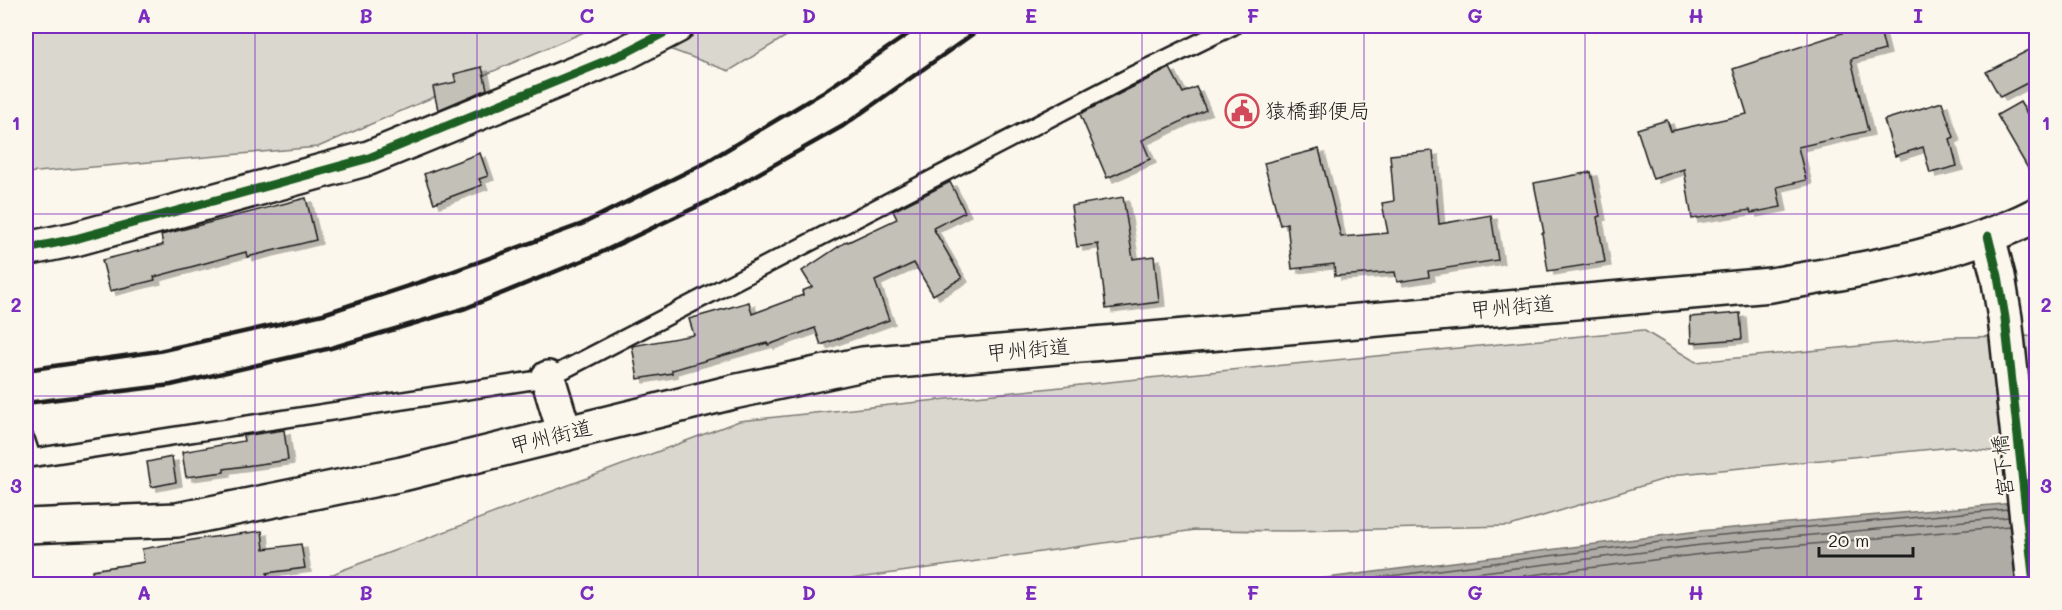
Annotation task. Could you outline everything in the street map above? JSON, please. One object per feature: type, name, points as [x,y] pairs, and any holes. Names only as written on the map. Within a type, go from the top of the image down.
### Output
[{"type":"main road","points":[[26,249],[75,239],[369,158],[625,53],[677,26]]},
{"type":"main road","name":"甲州街道","points":[[26,526],[177,520],[402,474],[733,392],[863,364],[1771,285],[1867,268],[1988,236],[2037,215]]},
{"type":"main road","name":"宮下橋","points":[[1988,236],[1998,276],[2008,344],[2034,585]]},
{"type":"main road","points":[[548,378],[565,434]]},
{"type":"lane","points":[[26,441],[32,458],[548,378],[1131,76],[1233,26]]},
{"type":"shaded area","points":[[26,26],[598,26],[318,147],[26,173]]},
{"type":"shaded area","points":[[607,26],[803,26],[729,71]]},
{"type":"shaded area","points":[[1643,330],[1696,362],[1951,337],[2036,336],[2036,456],[1953,447],[1681,474],[1510,526],[1291,531],[1195,530],[816,584],[312,584],[340,571],[739,421],[1128,380]]},
{"type":"water","points":[[2036,501],[2036,579],[1957,584],[1279,584],[1699,531]]},
{"type":"building","points":[[1863,26],[1879,26],[1885,50],[1851,59],[1868,131],[1798,147],[1806,180],[1777,187],[1781,207],[1751,213],[1750,210],[1692,219],[1684,169],[1653,179],[1637,129],[1667,120],[1671,131],[1747,114],[1733,69]]},
{"type":"building","points":[[2037,46],[2037,78],[2000,97],[1986,72]]},
{"type":"building","points":[[482,67],[487,89],[438,110],[433,87],[456,82],[454,74]]},
{"type":"building","points":[[1170,68],[1183,93],[1196,87],[1206,110],[1142,140],[1150,159],[1107,178],[1080,114]]},
{"type":"building","points":[[1942,102],[1954,137],[1950,139],[1957,166],[1930,173],[1923,147],[1895,156],[1884,120]]},
{"type":"building","points":[[2020,102],[2037,130],[2037,184],[1997,115]]},
{"type":"building","points":[[1319,149],[1341,237],[1388,233],[1382,203],[1394,201],[1390,155],[1433,151],[1439,224],[1491,215],[1498,260],[1428,271],[1429,277],[1397,282],[1395,272],[1335,276],[1334,264],[1292,269],[1287,223],[1280,225],[1264,163]]},
{"type":"building","points":[[480,153],[488,176],[479,179],[482,185],[434,203],[424,174]]},
{"type":"building","points":[[1591,172],[1600,216],[1597,217],[1605,262],[1548,271],[1542,233],[1544,233],[1534,183]]},
{"type":"building","points":[[950,182],[965,212],[933,228],[962,278],[933,295],[914,263],[875,281],[889,320],[821,345],[815,328],[768,345],[767,343],[672,370],[672,373],[638,379],[632,346],[694,335],[689,319],[749,302],[752,314],[803,295],[802,291],[812,287],[802,271],[847,241],[897,219],[893,211]]},
{"type":"building","points":[[1123,197],[1133,259],[1154,256],[1159,302],[1106,309],[1098,244],[1077,247],[1071,206]]},
{"type":"building","points":[[306,198],[316,240],[247,257],[246,252],[154,277],[155,280],[110,291],[102,260],[163,245],[161,235]]},
{"type":"building","points":[[1740,313],[1742,339],[1691,343],[1690,317]]},
{"type":"building","points":[[284,430],[288,460],[186,477],[182,452],[244,441],[243,436]]},
{"type":"building","points":[[172,457],[176,482],[151,487],[147,462]]},
{"type":"building","points":[[262,531],[264,549],[301,544],[305,568],[267,573],[268,585],[93,585],[92,570],[144,562],[142,549]]},
{"type":"railway","points":[[26,370],[159,351],[323,314],[451,272],[582,224],[703,164],[823,92],[920,26]]},
{"type":"railway","points":[[26,403],[171,385],[331,348],[466,308],[596,255],[715,198],[843,126],[984,26]]},
{"type":"cycle path","points":[[26,249],[75,239],[369,158],[625,53],[677,26]]},
{"type":"cycle path","points":[[1988,236],[2005,318],[2034,584]]},
{"type":"place","name":"猿橋郵便局","points":[[1242,111]]}]
